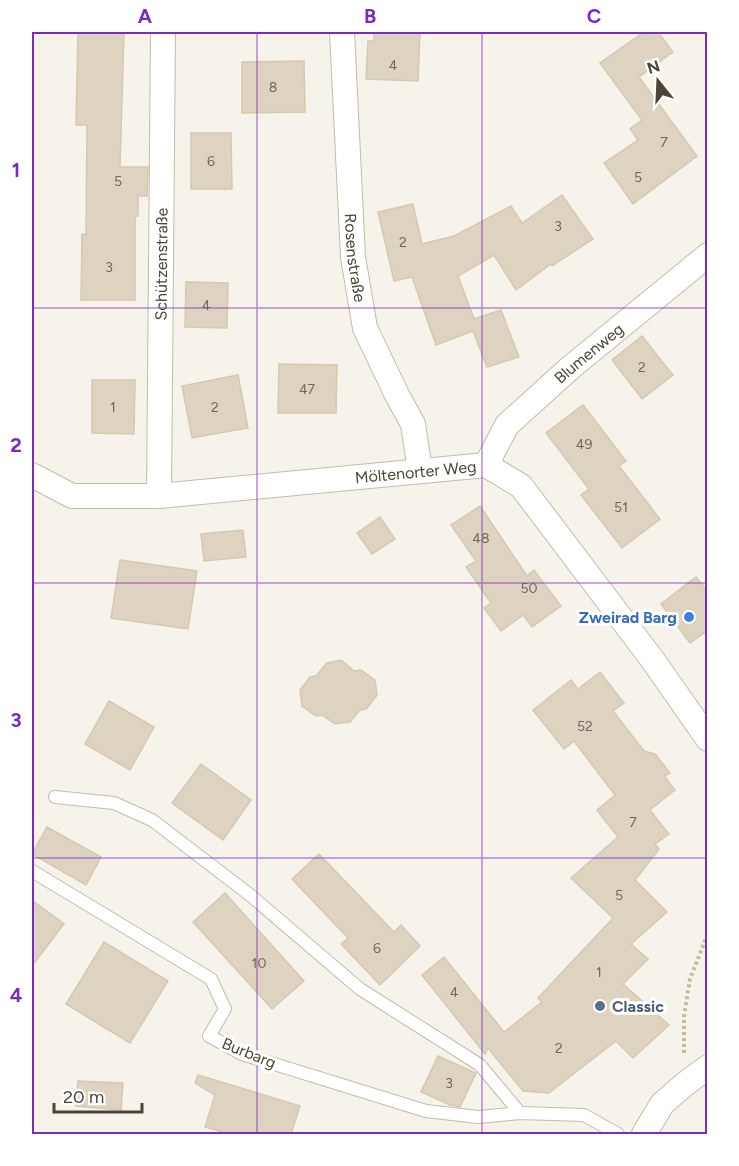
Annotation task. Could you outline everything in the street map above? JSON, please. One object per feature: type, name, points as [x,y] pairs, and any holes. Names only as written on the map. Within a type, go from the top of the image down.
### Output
[{"type":"street","name":"Schützenstraße","points":[[159,496],[163,32]]},
{"type":"street","name":"Rosenstraße","points":[[342,32],[352,257],[365,328],[413,424],[420,471]]},
{"type":"street","name":"Blumenweg","points":[[486,465],[507,425],[570,368],[708,255]]},
{"type":"street","name":"Möltenorter Weg","points":[[32,475],[72,496],[159,496],[486,465],[520,486],[652,659],[708,739]]},
{"type":"street","points":[[644,1134],[662,1104],[708,1067]]},
{"type":"lane","points":[[55,797],[114,803],[152,820],[250,895],[360,989],[480,1065],[520,1113]]},
{"type":"lane","name":"Burbarg","points":[[32,871],[211,979],[225,1009],[208,1036],[242,1054],[426,1111],[478,1117],[520,1113],[584,1115],[618,1134]]},
{"type":"path","points":[[685,1084],[684,1016],[690,979],[708,933]]},
{"type":"building","points":[[78,32],[124,32],[120,167],[148,167],[147,196],[138,196],[138,216],[135,216],[135,300],[81,300],[82,234],[86,234],[87,125],[76,125]]},
{"type":"building","points":[[374,32],[420,32],[418,81],[366,79],[368,41],[374,41]]},
{"type":"building","points":[[644,32],[658,32],[673,52],[639,77],[697,156],[633,204],[604,163],[638,140],[630,129],[642,120],[600,63]]},
{"type":"building","points":[[304,61],[305,112],[242,113],[242,62]]},
{"type":"building","points":[[191,133],[231,133],[232,189],[191,189]]},
{"type":"building","points":[[562,195],[593,239],[552,266],[551,264],[516,290],[494,255],[458,276],[474,319],[501,310],[519,357],[487,367],[473,331],[436,345],[412,277],[394,281],[378,212],[413,204],[422,244],[454,236],[511,206],[522,223]]},
{"type":"building","points":[[186,282],[228,283],[227,328],[185,327]]},
{"type":"building","points":[[642,336],[673,375],[642,399],[612,360]]},
{"type":"building","points":[[279,364],[337,365],[336,413],[278,413]]},
{"type":"building","points":[[238,375],[248,428],[192,438],[182,386]]},
{"type":"building","points":[[92,380],[135,380],[134,434],[92,433]]},
{"type":"building","points":[[583,405],[626,461],[619,466],[660,519],[622,548],[581,495],[589,489],[546,433]]},
{"type":"building","points":[[480,506],[527,576],[534,570],[561,606],[532,627],[523,615],[501,631],[484,608],[491,603],[466,567],[476,561],[451,525]]},
{"type":"building","points":[[380,517],[395,539],[372,554],[357,533]]},
{"type":"building","points":[[243,530],[246,557],[204,561],[201,534]]},
{"type":"building","points":[[120,560],[197,571],[188,629],[111,618]]},
{"type":"building","name":"Zweirad Barg","points":[[696,577],[708,592],[708,630],[690,643],[661,604]]},
{"type":"building","points":[[341,660],[354,671],[361,670],[375,680],[377,695],[366,709],[360,710],[350,722],[335,724],[322,715],[316,716],[302,706],[300,690],[310,677],[316,676],[327,663]]},
{"type":"building","points":[[600,672],[624,703],[613,711],[644,751],[655,754],[670,773],[664,776],[675,790],[650,810],[669,834],[655,844],[659,849],[635,880],[667,912],[631,944],[648,959],[623,984],[669,1025],[633,1058],[616,1041],[549,1093],[523,1091],[488,1048],[485,1054],[422,975],[444,957],[504,1032],[542,1002],[538,998],[613,918],[571,878],[618,837],[597,810],[615,795],[574,741],[564,749],[533,710],[571,680],[578,689]]},
{"type":"building","points":[[109,701],[154,727],[130,770],[85,744]]},
{"type":"building","points":[[201,764],[251,800],[223,840],[172,803]]},
{"type":"building","points":[[47,827],[101,857],[86,885],[32,854]]},
{"type":"building","points":[[319,854],[394,932],[401,925],[420,946],[380,985],[341,944],[348,938],[292,879]]},
{"type":"building","points":[[225,893],[304,981],[272,1009],[193,922]]},
{"type":"building","points":[[32,900],[64,924],[32,966]]},
{"type":"building","points":[[104,942],[168,981],[130,1043],[66,1004]]},
{"type":"building","points":[[438,1056],[476,1073],[460,1107],[421,1092]]},
{"type":"building","points":[[198,1075],[300,1106],[291,1134],[230,1134],[205,1127],[215,1095],[195,1083]]},
{"type":"building","points":[[78,1081],[123,1083],[121,1110],[76,1106]]},
{"type":"place","name":"Zweirad Barg","points":[[689,617]]},
{"type":"place","name":"Classic","points":[[600,1006]]}]
